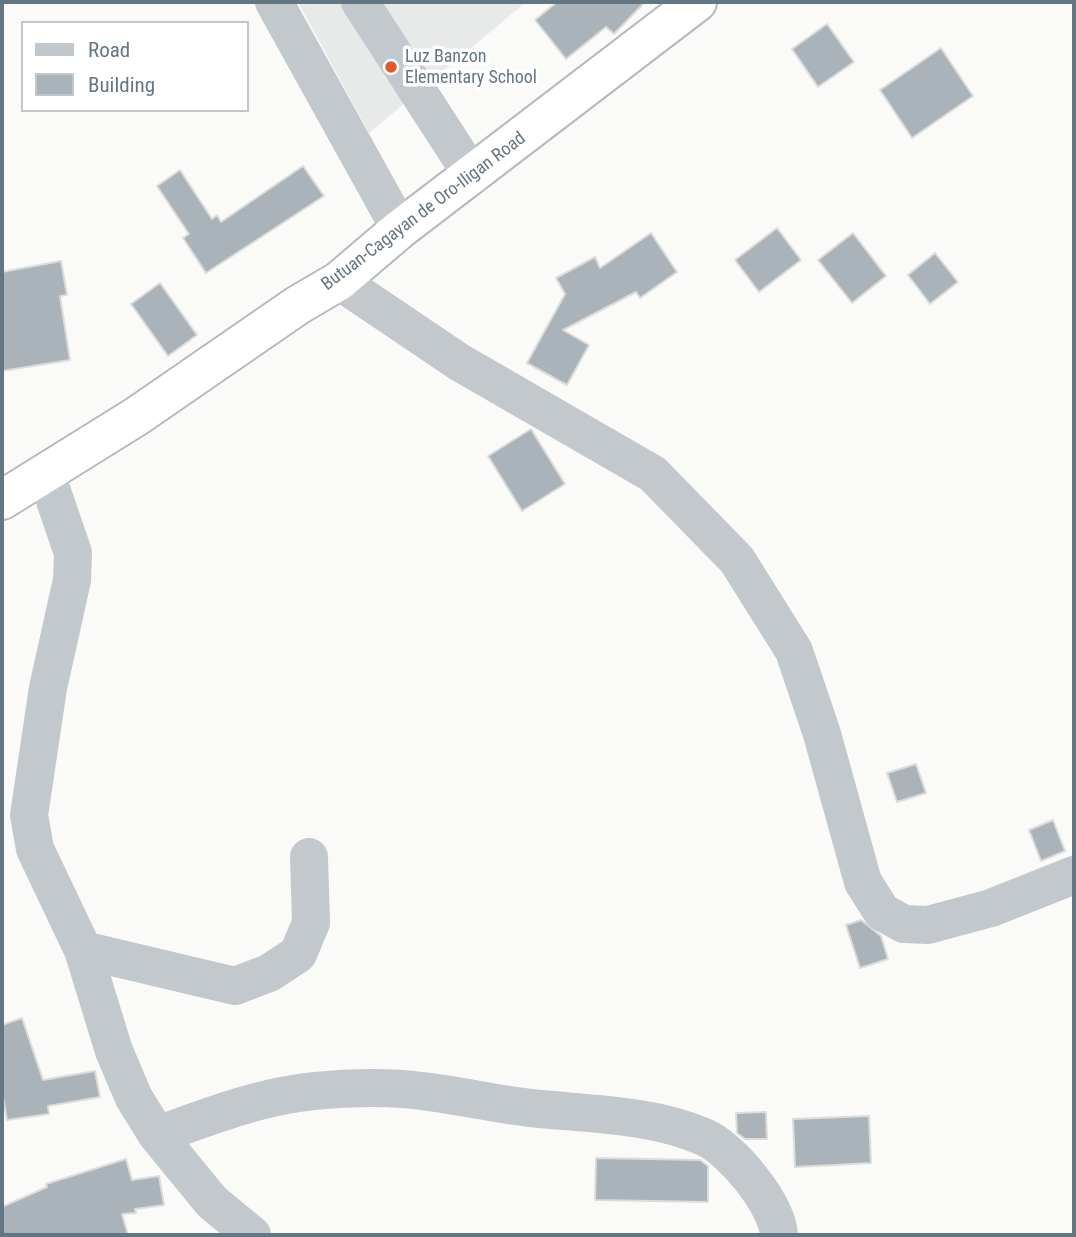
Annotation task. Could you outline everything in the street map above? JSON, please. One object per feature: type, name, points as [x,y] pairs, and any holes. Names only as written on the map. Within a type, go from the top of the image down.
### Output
[{"type":"highway","name":"Butuan-Cagayan de Oro-Iligan Road","points":[[2,500],[46,474],[339,281],[400,229],[689,4]]},
{"type":"street","points":[[274,2],[400,229]]},
{"type":"street","points":[[360,2],[472,175]]},
{"type":"street","points":[[339,281],[459,362],[653,474],[737,560],[794,651],[822,734],[863,882],[882,912],[904,924],[928,925],[991,908],[1074,875]]},
{"type":"street","points":[[46,474],[73,553],[72,580],[48,688],[29,815],[41,865],[83,950],[114,1052],[134,1098],[157,1135],[212,1202],[252,1235]]},
{"type":"street","points":[[83,950],[235,986],[270,974],[298,954],[311,923],[309,857]]},
{"type":"street","points":[[157,1135],[237,1107],[313,1092],[420,1090],[479,1102],[616,1117],[692,1133],[706,1138],[733,1156],[766,1204],[779,1235]]},
{"type":"shaded area","name":"Luz Banzon Elementary School","points":[[298,2],[526,2],[369,133]]},
{"type":"building","points":[[557,2],[645,2],[614,34],[606,27],[566,59],[535,20]]},
{"type":"building","points":[[827,24],[854,62],[818,87],[792,49]]},
{"type":"building","points":[[941,48],[973,96],[912,138],[880,90]]},
{"type":"building","points":[[303,166],[324,196],[206,273],[183,238],[189,234],[157,186],[180,170],[212,219],[217,215],[221,222]]},
{"type":"building","points":[[777,228],[801,260],[759,292],[735,260]]},
{"type":"building","points":[[651,233],[677,272],[640,298],[636,292],[563,330],[589,345],[567,385],[527,363],[565,294],[556,278],[595,257],[600,268]]},
{"type":"building","points":[[853,233],[886,276],[852,303],[818,260]]},
{"type":"building","points":[[935,253],[958,282],[930,304],[908,275]]},
{"type":"building","points":[[61,261],[67,295],[60,296],[70,360],[2,371],[2,272]]},
{"type":"building","points":[[160,283],[197,335],[168,356],[131,304]]},
{"type":"building","points":[[531,429],[565,484],[522,511],[488,456]]},
{"type":"building","points":[[916,764],[926,793],[897,802],[887,773]]},
{"type":"building","points":[[1053,820],[1065,851],[1041,861],[1029,830]]},
{"type":"building","points":[[861,920],[881,936],[888,959],[860,968],[846,925]]},
{"type":"building","points":[[22,1018],[43,1080],[95,1071],[100,1097],[48,1106],[49,1114],[7,1120],[2,1091],[2,1025]]},
{"type":"building","points":[[766,1112],[767,1139],[745,1139],[737,1133],[736,1113]]},
{"type":"building","points":[[869,1116],[871,1163],[795,1167],[793,1119]]},
{"type":"building","points":[[596,1158],[700,1160],[708,1166],[708,1202],[595,1200]]},
{"type":"building","points":[[126,1159],[132,1180],[159,1176],[164,1205],[135,1209],[136,1213],[122,1214],[128,1235],[2,1235],[2,1207],[47,1187],[46,1184]]},
{"type":"place","name":"Luz Banzon Elementary School","points":[[391,67]]}]
